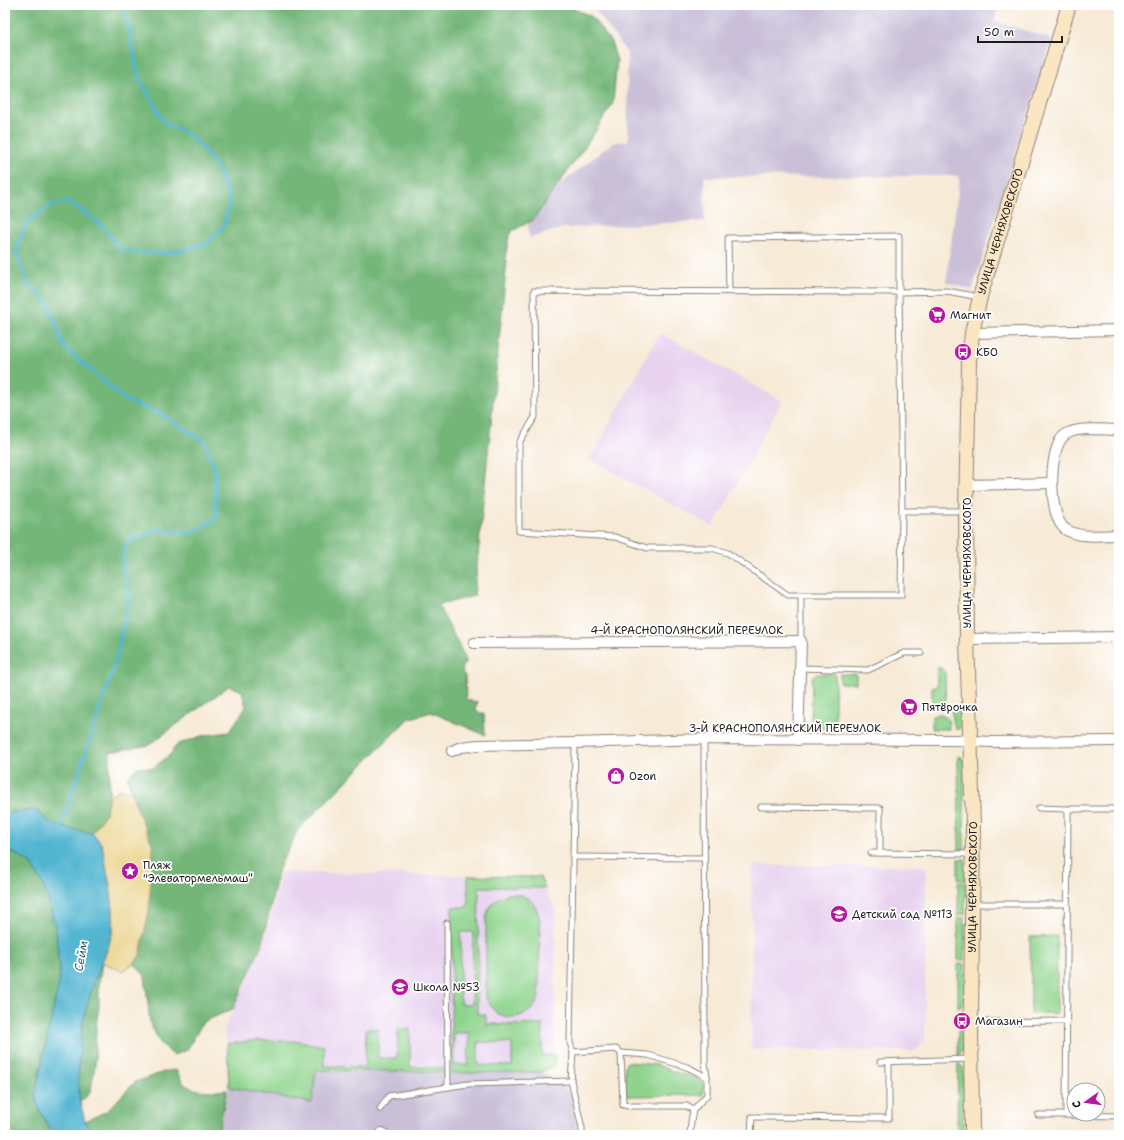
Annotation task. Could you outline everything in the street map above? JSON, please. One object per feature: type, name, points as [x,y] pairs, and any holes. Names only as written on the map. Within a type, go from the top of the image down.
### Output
[{"type":"main road","name":"УЛИЦА ЧЕРНЯХОВСКОГО","points":[[972,1135],[974,823],[967,639],[966,512],[968,362],[972,333],[980,297],[1069,5]]},
{"type":"street","points":[[972,333],[1119,330]]},
{"type":"street","points":[[1119,430],[1082,430],[1072,431],[1064,435],[1058,443],[1054,456],[1052,483],[1054,506],[1058,521],[1064,528],[1073,534],[1119,535]]},
{"type":"street","points":[[967,485],[1052,483]]},
{"type":"street","points":[[967,639],[1119,637]]},
{"type":"street","points":[[798,740],[801,641]]},
{"type":"street","name":"4-Й КРАСНОПОЛЯНСКИЙ ПЕРЕУЛОК","points":[[474,643],[801,641]]},
{"type":"street","name":"3-Й КРАСНОПОЛЯНСКИЙ ПЕРЕУЛОК","points":[[452,751],[461,747],[478,744],[704,739],[1119,741]]},
{"type":"lane","points":[[729,291],[728,238],[899,236],[899,292],[902,511],[901,595],[788,595],[728,553],[712,548],[648,548],[615,537],[519,531],[519,443],[535,417],[534,291],[899,292],[947,291],[980,297]]},
{"type":"lane","points":[[902,511],[966,512]]},
{"type":"lane","points":[[801,595],[801,641]]},
{"type":"lane","points":[[800,668],[868,670],[904,653],[921,653]]},
{"type":"lane","points":[[690,1135],[690,1122],[693,1110],[707,1095],[705,1063],[704,739]]},
{"type":"lane","points":[[575,743],[570,1043],[573,1052],[570,1081],[582,1128],[582,1135]]},
{"type":"lane","points":[[761,807],[880,808],[880,853]]},
{"type":"lane","points":[[1039,808],[1119,809]]},
{"type":"lane","points":[[1066,1082],[1068,808]]},
{"type":"lane","points":[[871,853],[973,854]]},
{"type":"lane","points":[[573,857],[704,858]]},
{"type":"lane","points":[[973,904],[1067,904]]},
{"type":"lane","points":[[446,923],[448,1088]]},
{"type":"lane","points":[[972,1022],[1066,1021]]},
{"type":"lane","points":[[573,1052],[616,1049],[622,1053],[648,1055],[687,1067],[707,1077]]},
{"type":"lane","points":[[622,1053],[623,1105],[687,1106],[693,1110]]},
{"type":"lane","points":[[880,1062],[972,1059]]},
{"type":"lane","points":[[751,1135],[752,1117],[889,1118],[889,1062]]},
{"type":"lane","points":[[380,1109],[389,1096],[468,1084],[570,1081]]},
{"type":"lane","points":[[1038,1115],[1066,1115]]},
{"type":"lane","points":[[1106,1116],[1119,1116]]},
{"type":"shaded area","points":[[592,5],[999,5],[994,21],[1052,39],[972,290],[946,282],[960,176],[704,177],[705,221],[564,228],[529,238],[528,223],[533,220],[557,187],[612,143],[628,141],[627,53]]},
{"type":"shaded area","points":[[660,333],[782,401],[713,527],[590,459]]},
{"type":"shaded area","name":"Детский сад №113","points":[[752,865],[926,866],[925,1041],[915,1051],[751,1049]]},
{"type":"shaded area","name":"Школа №53","points":[[281,872],[540,877],[555,910],[555,1064],[542,1072],[451,1073],[316,1070],[229,1087],[227,1044],[224,1029],[264,945]]},
{"type":"shaded area","points":[[315,1070],[451,1073],[542,1072],[564,1088],[573,1097],[577,1135],[219,1135],[229,1087],[311,1103]]},
{"type":"green space","points":[[5,5],[568,5],[569,7],[591,16],[611,42],[617,60],[613,103],[591,138],[533,220],[512,231],[509,236],[505,259],[507,260],[474,596],[438,605],[465,657],[465,664],[462,664],[463,675],[465,675],[466,700],[478,702],[475,709],[479,713],[484,713],[485,735],[431,712],[408,719],[298,830],[279,868],[262,945],[233,1009],[203,1022],[187,1050],[173,1055],[160,1043],[150,1023],[145,976],[134,963],[140,955],[153,846],[139,814],[127,777],[137,767],[153,768],[171,754],[176,745],[201,736],[229,732],[246,707],[242,691],[229,686],[149,745],[110,752],[109,797],[106,813],[92,833],[55,824],[48,821],[35,810],[5,813]]},
{"type":"green space","points":[[937,668],[941,668],[945,673],[946,708],[939,709],[932,704],[932,687],[937,687]]},
{"type":"green space","points":[[818,674],[835,674],[835,728],[815,726],[811,720],[812,679],[813,676]]},
{"type":"green space","points":[[840,674],[856,674],[856,683],[840,683]]},
{"type":"green space","points":[[951,708],[958,711],[964,719],[962,726],[959,729],[955,729]]},
{"type":"green space","points":[[940,714],[948,719],[949,729],[932,729],[932,716]]},
{"type":"green space","points":[[958,756],[964,759],[964,850],[959,850]]},
{"type":"green space","points":[[5,851],[14,853],[30,863],[40,878],[48,898],[56,931],[60,978],[35,1095],[40,1112],[54,1135],[5,1135]]},
{"type":"green space","points":[[958,859],[965,859],[965,880],[958,880]]},
{"type":"green space","points":[[468,876],[540,877],[545,888],[479,887],[477,1014],[486,1015],[486,1024],[543,1025],[542,1055],[555,1055],[555,1064],[542,1072],[451,1073],[452,907],[468,907]],"holes":[[[461,932],[473,932],[472,1004],[460,1004]],[[454,1033],[469,1033],[468,1065],[454,1065]],[[478,1042],[512,1043],[512,1066],[478,1065]]]},
{"type":"green space","points":[[958,883],[965,883],[965,914],[958,914]]},
{"type":"green space","points":[[507,894],[520,895],[530,900],[536,908],[540,921],[538,999],[531,1010],[515,1017],[503,1016],[497,1013],[486,998],[487,917],[491,905]]},
{"type":"green space","points":[[958,918],[965,918],[965,960],[958,960]]},
{"type":"green space","points":[[1057,936],[1057,1013],[1031,1014],[1030,937]]},
{"type":"green space","points":[[102,962],[96,1028],[95,1065],[91,1090],[80,1102],[78,1075],[81,1034],[90,994]]},
{"type":"green space","points":[[958,964],[965,964],[965,992],[961,1007],[958,1007]]},
{"type":"green space","points":[[366,1029],[378,1029],[378,1058],[397,1058],[398,1029],[410,1029],[410,1067],[444,1068],[444,1072],[316,1070],[312,1103],[229,1087],[227,1044],[258,1040],[299,1041],[324,1046],[324,1066],[365,1067]]},
{"type":"green space","points":[[958,1031],[961,1031],[963,1048],[958,1056]]},
{"type":"green space","points":[[626,1063],[657,1065],[701,1080],[703,1082],[703,1095],[628,1096],[625,1093],[625,1066]]},
{"type":"green space","points":[[958,1063],[963,1067],[963,1135],[957,1135]]},
{"type":"green space","points":[[176,1070],[183,1083],[194,1089],[205,1091],[227,1090],[218,1135],[91,1135],[85,1121],[107,1111],[135,1082],[167,1071]]},
{"type":"sand","name":"Пляж \"Элеватормельмаш\"","points":[[119,790],[131,792],[153,846],[149,910],[140,955],[134,963],[122,971],[102,962],[108,948],[113,929],[113,909],[102,845],[92,833],[106,813],[109,797]]},
{"type":"water","name":"Сейм","points":[[35,810],[49,822],[69,829],[92,833],[98,839],[102,845],[110,886],[113,909],[113,929],[108,948],[90,994],[82,1026],[80,1050],[78,1082],[80,1102],[85,1121],[91,1135],[54,1135],[40,1111],[35,1095],[60,978],[56,931],[48,898],[40,878],[30,863],[14,853],[5,851],[5,813]]},
{"type":"waterway","points":[[60,830],[115,663],[128,603],[127,582],[122,559],[128,541],[159,529],[191,533],[216,519],[215,469],[205,442],[161,414],[127,401],[64,347],[48,303],[28,284],[16,252],[26,223],[51,205],[70,202],[102,226],[121,250],[143,253],[177,252],[208,243],[224,225],[230,199],[218,169],[194,138],[164,122],[139,78],[124,5]]},
{"type":"place","name":"Магнит","points":[[937,315]]},
{"type":"place","name":"КБО","points":[[963,352]]},
{"type":"place","name":"Пятёрочка","points":[[909,707]]},
{"type":"place","name":"Ozon","points":[[616,776]]},
{"type":"place","name":"Пляж \"Элеватормельмаш\"","points":[[130,871]]},
{"type":"place","name":"Детский сад №113","points":[[839,914]]},
{"type":"place","name":"Школа №53","points":[[400,987]]},
{"type":"place","name":"Магазин","points":[[962,1021]]}]
